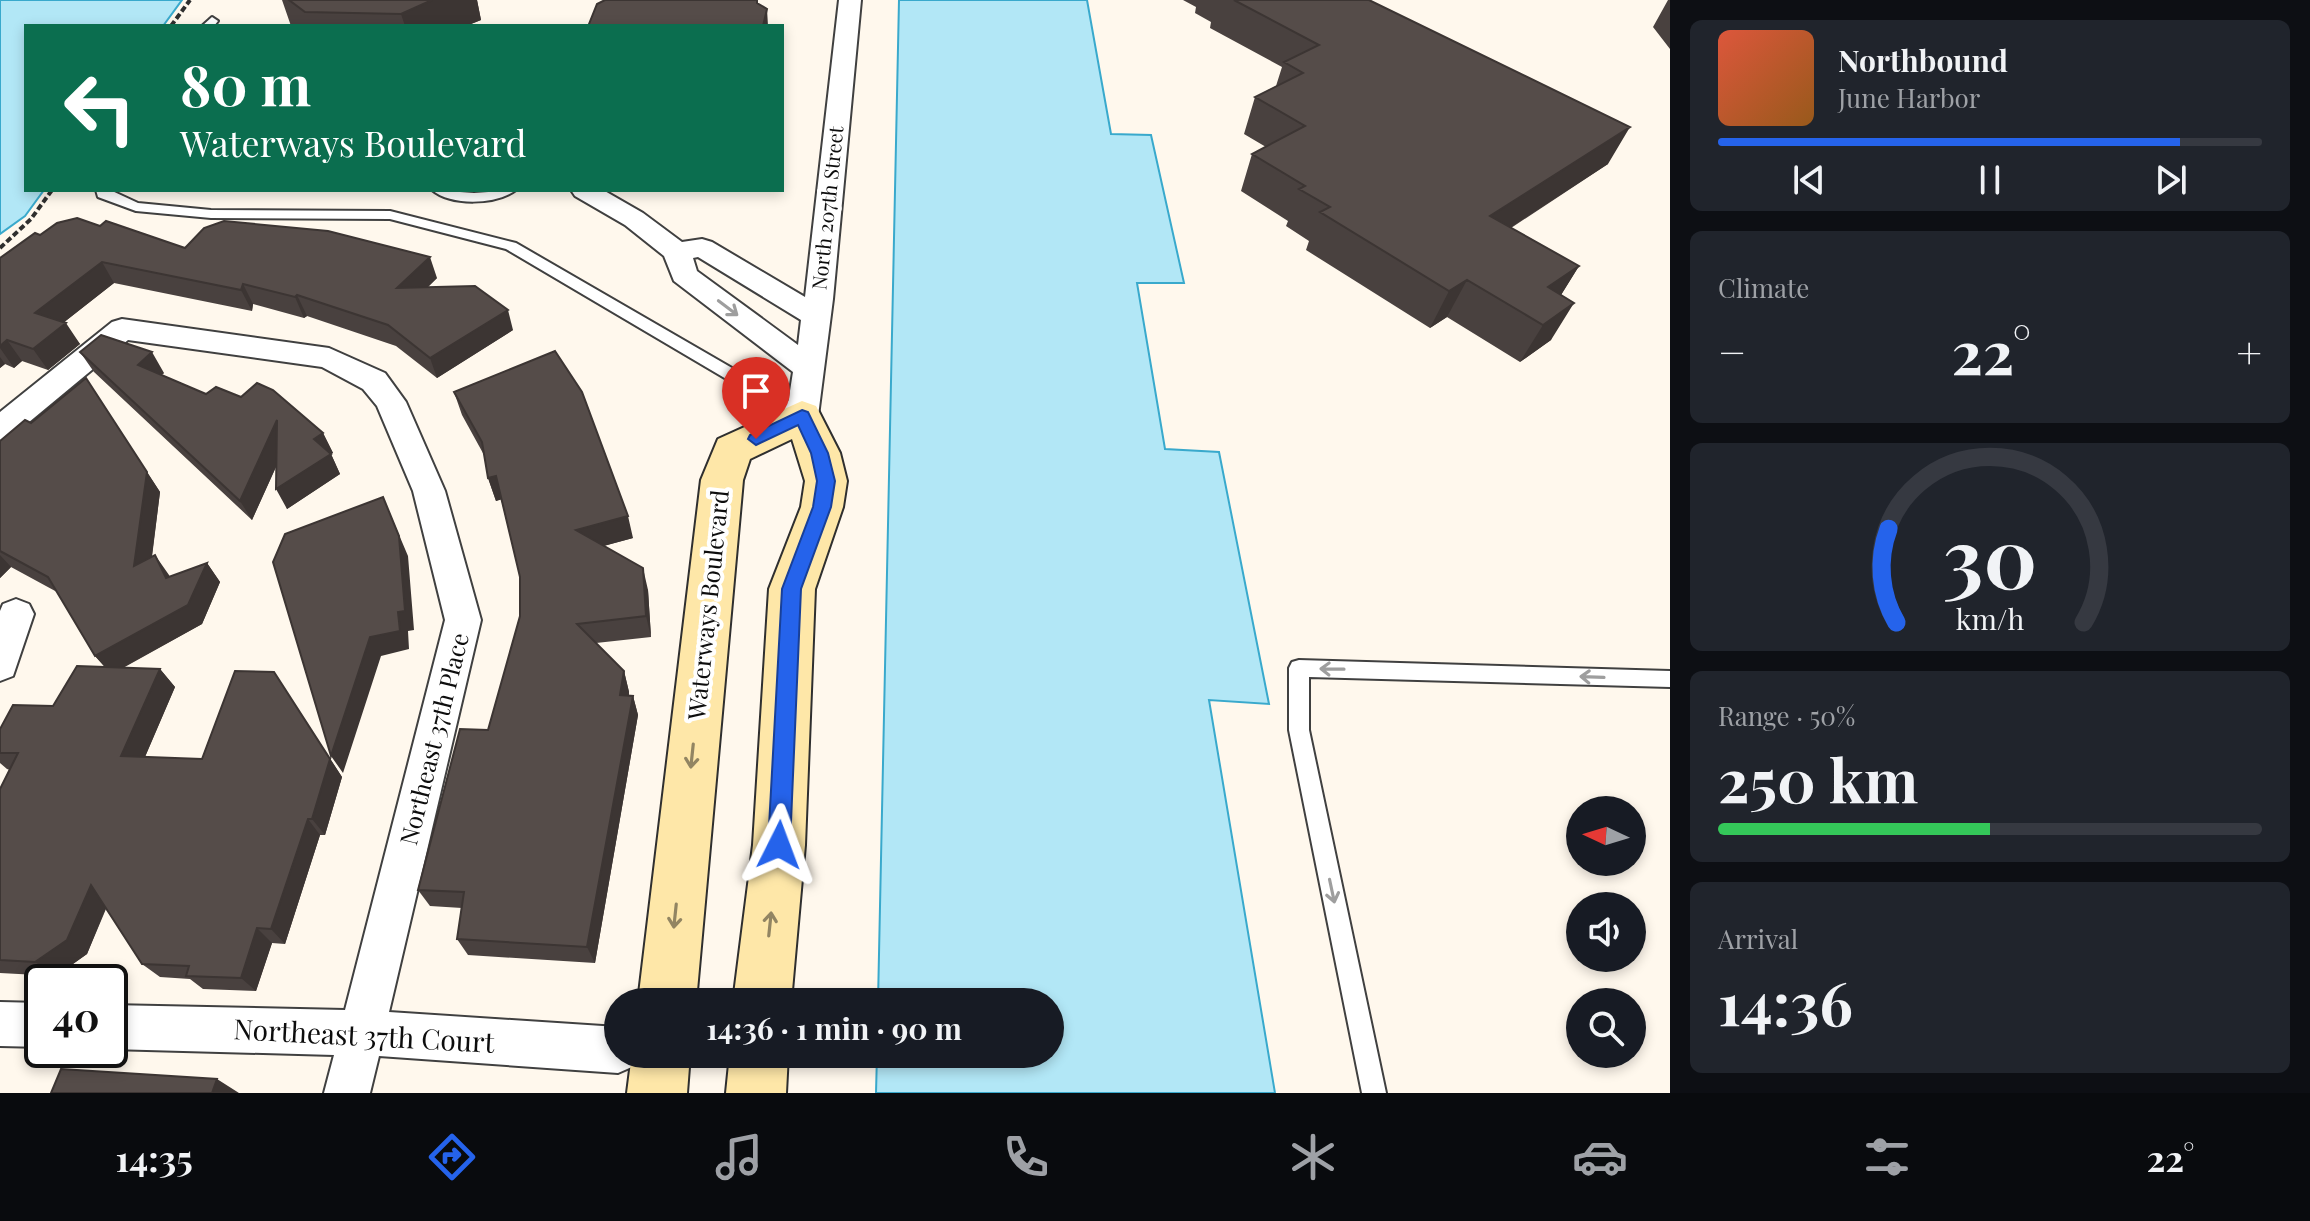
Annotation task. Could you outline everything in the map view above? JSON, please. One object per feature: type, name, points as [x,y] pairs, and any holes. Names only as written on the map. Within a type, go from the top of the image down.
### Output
[{"type":"street","name":"North 207th Street","points":[[802,416],[816,316],[850,0]]},
{"type":"street","points":[[587,192],[634,219],[677,252],[684,275],[808,368]]},
{"type":"street","points":[[677,252],[702,248],[816,316]]},
{"type":"street","name":"Northeast 37th Place","points":[[0,429],[122,329],[329,358],[374,381],[391,402],[429,491],[463,620],[347,1093]]},
{"type":"street","points":[[764,988],[779,845],[792,589],[822,507],[826,481],[819,453],[802,416]]},
{"type":"street","name":"Waterways Boulevard","points":[[668,988],[722,480],[733,450],[802,416]]},
{"type":"street","points":[[0,665],[16,614]]},
{"type":"street","points":[[0,1024],[24,1025]]},
{"type":"street","name":"Northeast 37th Court","points":[[128,1027],[364,1033],[604,1049]]},
{"type":"street","points":[[657,1093],[660,1068]]},
{"type":"street","points":[[756,1093],[758,1068]]},
{"type":"lane","points":[[103,192],[136,207],[211,214],[390,215],[511,246],[802,416]]},
{"type":"lane","points":[[443,192],[450,196],[471,197],[498,192]]},
{"type":"lane","points":[[1374,1093],[1299,730],[1299,668],[1670,679]]},
{"type":"path","points":[[172,24],[190,0]]},
{"type":"path","points":[[0,248],[31,219],[51,192]]},
{"type":"water","points":[[0,0],[182,0],[164,24],[24,24],[24,192],[43,192],[25,216],[0,234]]},
{"type":"water","points":[[899,0],[1087,0],[1111,134],[1151,135],[1184,283],[1137,283],[1165,449],[1219,452],[1269,704],[1209,700],[1275,1093],[876,1093],[877,1068],[1064,1068],[1064,988],[878,988]]},
{"type":"building","points":[[289,0],[432,0],[401,14],[305,12]]},
{"type":"building","points":[[605,0],[757,0],[767,9],[763,24],[589,24],[597,4]]},
{"type":"building","points":[[1234,0],[1369,0],[1630,127],[1490,216],[1579,266],[1548,287],[1574,303],[1543,325],[1467,280],[1449,291],[1320,212],[1330,207],[1299,189],[1305,186],[1252,154],[1305,126],[1255,97],[1303,73],[1284,62],[1319,45]]},
{"type":"building","points":[[77,218],[100,226],[106,221],[185,248],[204,228],[224,221],[328,231],[430,257],[397,288],[475,286],[508,310],[430,358],[388,325],[297,295],[243,284],[241,290],[102,262],[35,313],[66,323],[33,349],[7,340],[0,346],[0,258],[35,233],[40,235],[57,223]]},
{"type":"building","points":[[101,335],[152,352],[138,365],[206,394],[216,387],[241,397],[257,383],[273,390],[323,433],[314,439],[331,454],[276,489],[277,420],[240,501],[80,352]]},
{"type":"building","points":[[555,351],[582,392],[628,516],[576,530],[643,568],[646,616],[577,624],[624,671],[620,695],[633,696],[587,947],[457,939],[464,892],[418,890],[460,729],[488,730],[520,616],[520,577],[496,476],[488,478],[482,442],[454,392]]},
{"type":"building","points":[[86,378],[147,472],[134,566],[155,555],[166,578],[207,563],[188,605],[95,656],[48,577],[0,551],[0,441],[25,420],[31,423]]},
{"type":"building","points":[[383,497],[399,536],[405,611],[398,612],[400,631],[370,637],[331,756],[273,562],[285,534]]},
{"type":"building","points":[[77,666],[160,669],[121,756],[202,759],[235,671],[274,672],[330,759],[312,819],[308,819],[271,929],[257,928],[241,978],[186,976],[189,966],[142,964],[91,885],[67,940],[35,962],[0,960],[0,789],[18,753],[0,753],[0,729],[13,705],[53,706]]},
{"type":"building","points":[[61,1069],[217,1079],[212,1093],[51,1093]]},
{"type":"route","points":[[756,439],[802,416],[819,453],[826,481],[822,507],[792,589],[779,845]]}]
